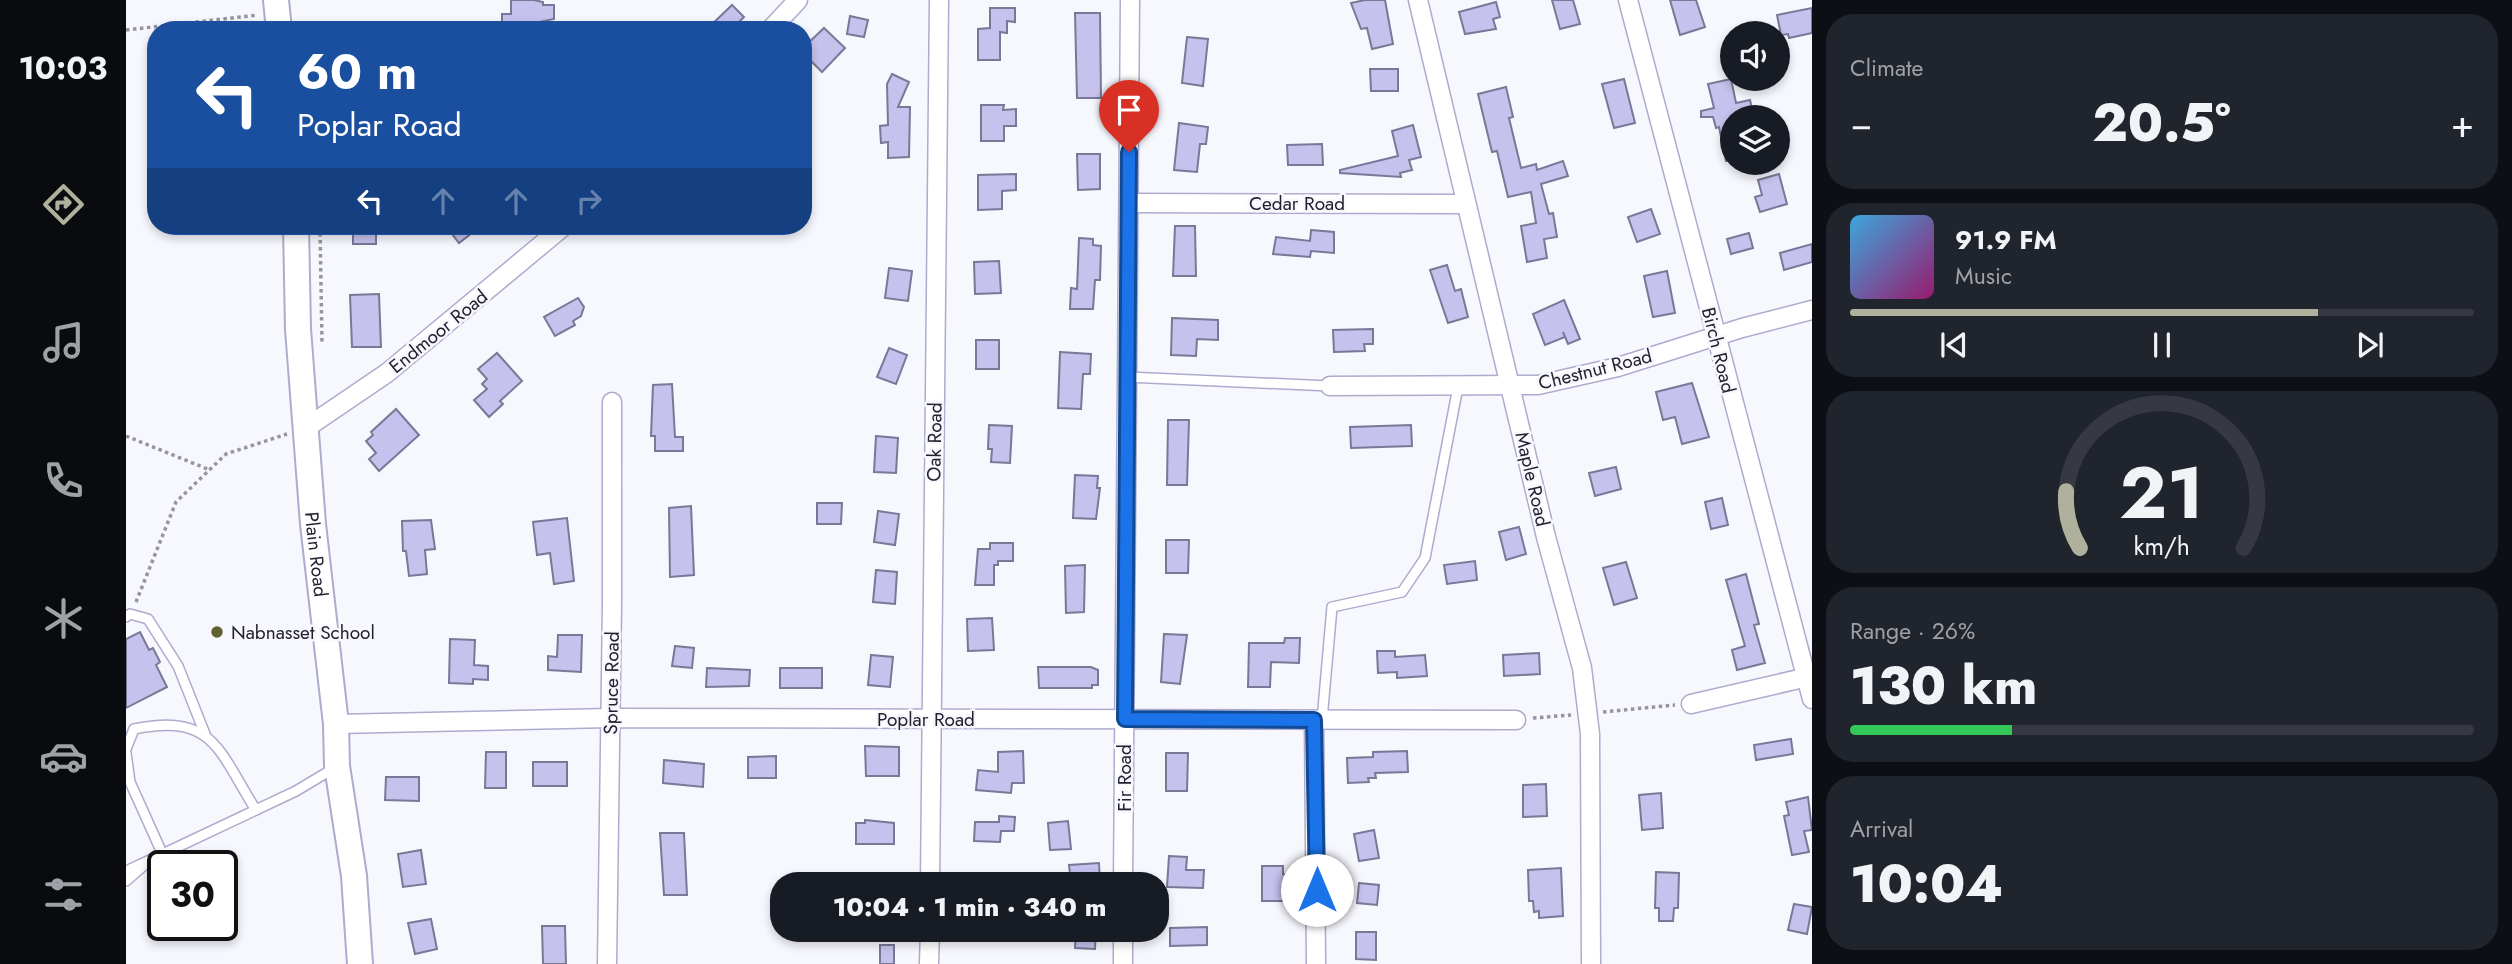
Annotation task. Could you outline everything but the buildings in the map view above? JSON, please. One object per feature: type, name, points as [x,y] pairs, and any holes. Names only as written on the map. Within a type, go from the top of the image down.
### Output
[{"type":"main road","name":"Plain Road","points":[[296,235],[298,329],[313,524],[336,724],[337,766],[354,876],[360,964]]},
{"type":"street","points":[[778,21],[798,0]]},
{"type":"street","name":"Oak Road","points":[[930,872],[939,0]]},
{"type":"street","name":"Fir Road","points":[[1123,872],[1130,0]]},
{"type":"street","name":"Maple Road","points":[[1418,0],[1546,537],[1571,619],[1585,691],[1591,757],[1591,964]]},
{"type":"street","name":"Birch Road","points":[[1628,0],[1809,677],[1812,699]]},
{"type":"street","name":"Cedar Road","points":[[1129,203],[1466,204]]},
{"type":"street","name":"Endmoor Road","points":[[306,428],[387,373],[553,235]]},
{"type":"street","name":"Chestnut Road","points":[[1330,386],[1538,385],[1618,367],[1716,335],[1812,310]]},
{"type":"street","name":"Spruce Road","points":[[607,964],[612,402]]},
{"type":"street","points":[[1691,704],[1809,677]]},
{"type":"street","name":"Poplar Road","points":[[336,724],[610,719],[1516,720]]},
{"type":"street","points":[[1316,964],[1318,720]]},
{"type":"street","points":[[929,964],[930,942]]},
{"type":"street","points":[[1123,942],[1123,964]]},
{"type":"lane","points":[[1128,377],[1330,386]]},
{"type":"lane","points":[[1318,720],[1332,607],[1402,592],[1425,558],[1458,387]]},
{"type":"lane","points":[[128,615],[148,618],[178,666],[205,734],[257,810]]},
{"type":"lane","points":[[161,850],[130,782],[126,751],[134,729],[164,723],[187,725],[205,734]]},
{"type":"lane","points":[[169,850],[257,810],[337,766]]},
{"type":"lane","points":[[126,871],[147,861]]},
{"type":"lane","points":[[126,881],[147,863]]},
{"type":"path","points":[[212,21],[278,14]]},
{"type":"path","points":[[126,30],[147,28]]},
{"type":"path","points":[[128,615],[176,502],[226,454],[306,428]]},
{"type":"path","points":[[126,436],[210,470]]},
{"type":"place","name":"Nabnasset School","points":[[217,632]]},
{"type":"route","points":[[1129,152],[1125,719],[1314,720],[1317,890]]}]
